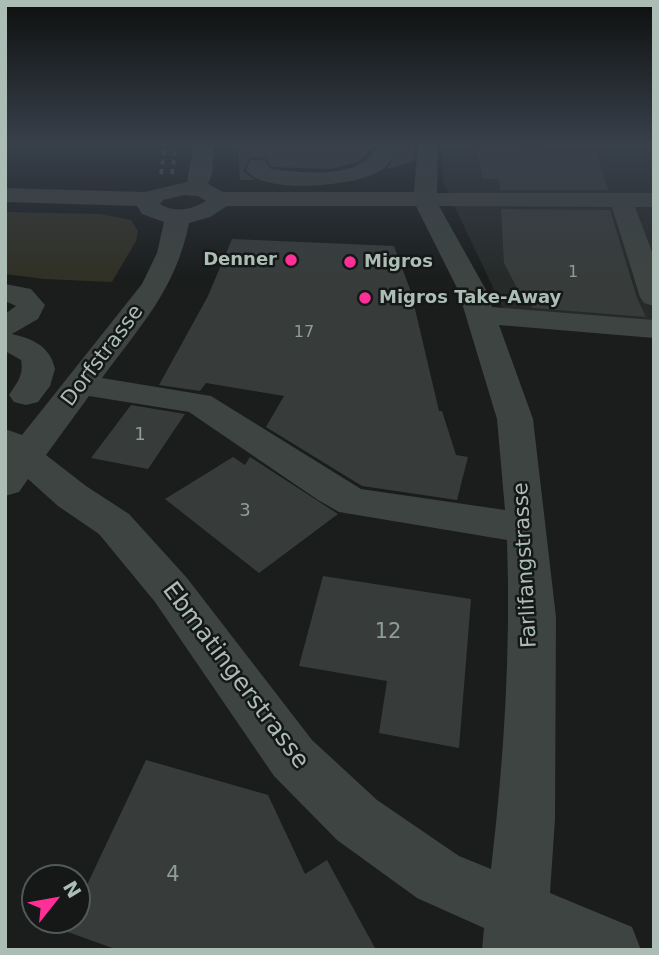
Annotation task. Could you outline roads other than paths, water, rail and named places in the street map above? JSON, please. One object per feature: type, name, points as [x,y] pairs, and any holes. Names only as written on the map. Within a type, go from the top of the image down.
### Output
[{"type":"street","points":[[5,195],[149,199],[163,191],[189,189]]},
{"type":"street","points":[[197,189],[211,192],[218,200],[654,200]]},
{"type":"street","points":[[425,198],[426,189]]},
{"type":"street","name":"Farlifangstrasse","points":[[425,198],[430,215],[472,290],[515,419],[533,617],[526,819],[515,931]]},
{"type":"street","points":[[149,199],[148,204],[156,213],[178,216],[202,213],[217,204],[218,200]]},
{"type":"street","points":[[621,199],[654,297]]},
{"type":"street","name":"Dorfstrasse","points":[[12,460],[89,376],[155,286],[170,253],[178,216]]},
{"type":"street","points":[[5,292],[21,295],[32,304],[29,313],[5,327]]},
{"type":"street","points":[[480,315],[654,329]]},
{"type":"street","points":[[5,342],[24,347],[39,362],[41,372],[36,384],[26,395]]},
{"type":"street","points":[[89,376],[184,380]]},
{"type":"street","points":[[89,376],[137,393],[199,403],[332,491],[353,502],[527,528]]},
{"type":"street","name":"Ebmatingerstrasse","points":[[12,460],[114,524],[171,590],[230,676],[293,758],[357,820],[515,931],[609,950]]},
{"type":"place","name":"Denner","points":[[291,260]]},
{"type":"place","name":"Migros","points":[[350,262]]},
{"type":"place","name":"Migros Take-Away","points":[[365,298]]}]
